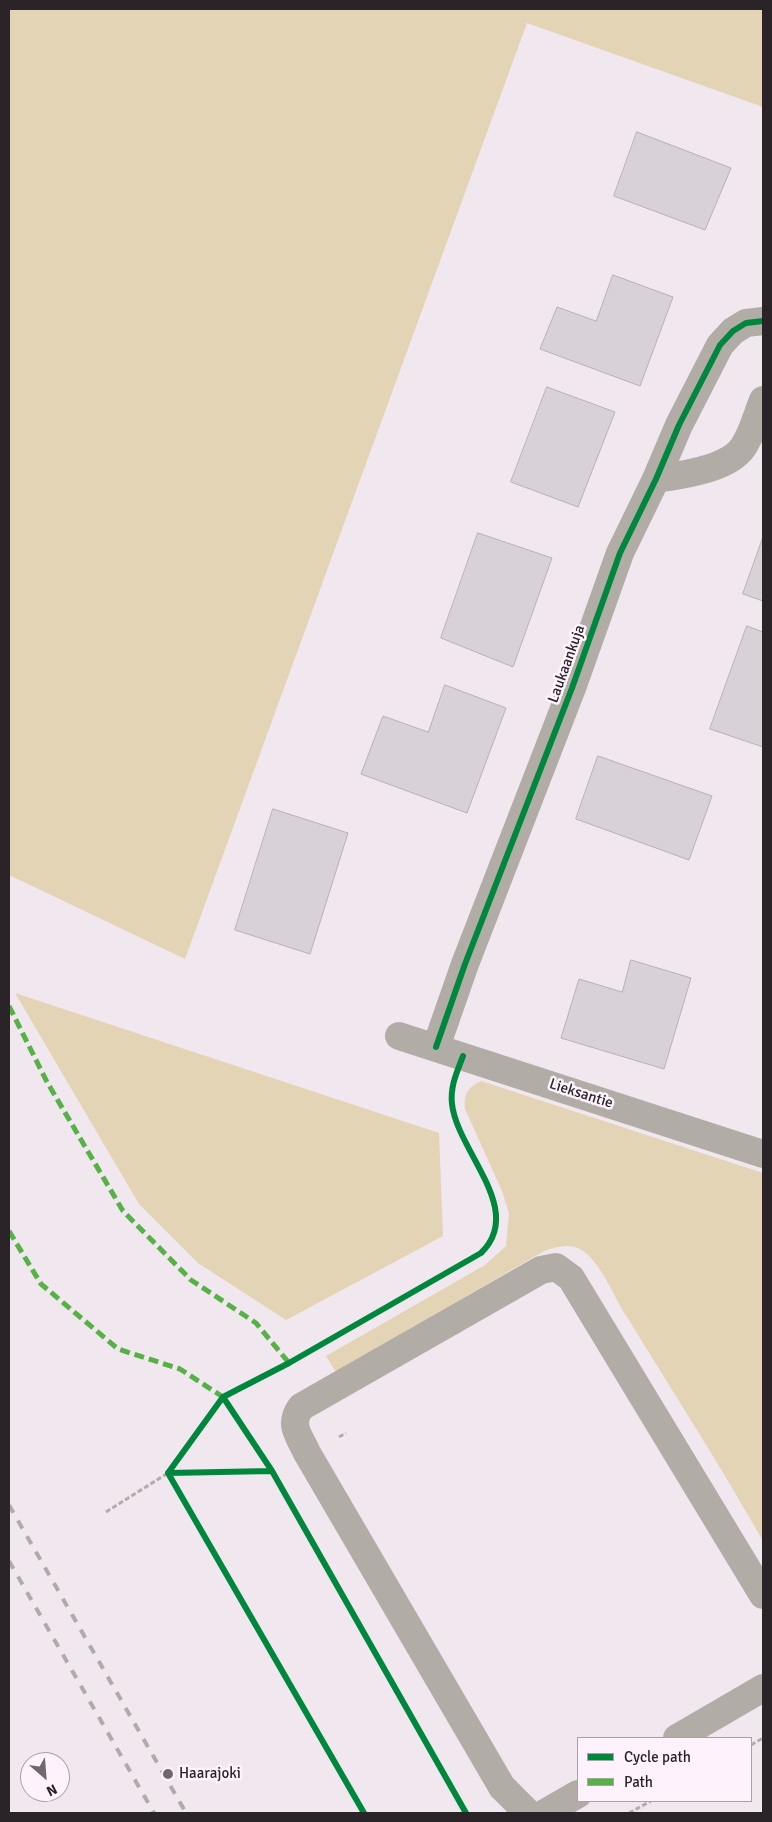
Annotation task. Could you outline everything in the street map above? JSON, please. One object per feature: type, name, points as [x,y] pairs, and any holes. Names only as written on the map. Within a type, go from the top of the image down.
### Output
[{"type":"street","name":"Laukaankuja","points":[[436,1047],[465,964],[572,688],[620,553],[656,480],[679,425],[720,345],[733,331],[746,323],[763,321]]},
{"type":"street","points":[[656,480],[714,467],[736,454],[745,446],[763,400]]},
{"type":"street","name":"Lieksantie","points":[[399,1036],[763,1154]]},
{"type":"street","points":[[528,1813],[502,1787],[307,1453],[294,1425],[294,1417],[301,1408],[541,1270],[556,1267],[571,1278],[763,1595]]},
{"type":"street","points":[[679,1737],[763,1688]]},
{"type":"street","points":[[545,1813],[577,1795]]},
{"type":"path","points":[[106,1512],[168,1473],[174,1466]]},
{"type":"path","points":[[168,1473],[178,1473]]},
{"type":"path","points":[[168,1473],[173,1482]]},
{"type":"path","points":[[752,1744],[763,1738]]},
{"type":"path","points":[[629,1813],[649,1802]]},
{"type":"shaded area","points":[[9,9],[763,9],[763,107],[527,23],[185,959],[9,875]]},
{"type":"shaded area","points":[[15,993],[439,1133],[443,1236],[286,1320],[198,1263],[139,1204]]},
{"type":"shaded area","points":[[481,1081],[763,1173],[763,1541],[622,1309],[601,1271],[588,1255],[576,1247],[557,1247],[544,1251],[336,1372],[326,1356],[485,1265],[506,1246],[509,1213],[502,1191],[465,1109],[467,1092],[472,1086]]},
{"type":"building","points":[[637,132],[731,168],[705,230],[614,196]]},
{"type":"building","points":[[613,275],[673,297],[640,386],[540,349],[557,307],[596,321]]},
{"type":"building","points":[[547,387],[615,412],[578,507],[511,482]]},
{"type":"building","points":[[478,533],[552,558],[513,667],[441,638]]},
{"type":"building","points":[[763,537],[763,601],[743,594]]},
{"type":"building","points":[[747,626],[763,632],[763,747],[710,729]]},
{"type":"building","points":[[445,685],[506,708],[467,813],[361,774],[383,716],[428,732]]},
{"type":"building","points":[[598,756],[712,796],[689,860],[576,819]]},
{"type":"building","points":[[273,809],[348,833],[310,954],[235,930]]},
{"type":"building","points":[[631,960],[691,978],[664,1069],[561,1038],[579,979],[622,992]]},
{"type":"railway","points":[[9,1505],[186,1813]]},
{"type":"railway","points":[[9,1561],[154,1813]]},
{"type":"marked path","points":[[9,1006],[47,1082],[123,1211],[191,1280],[256,1323],[289,1363]]},
{"type":"marked path","points":[[9,1231],[41,1284],[118,1349],[180,1369],[223,1397]]},
{"type":"cycle path","points":[[436,1047],[465,964],[572,688],[620,553],[656,479],[679,425],[720,345],[733,331],[746,323],[763,321]]},
{"type":"cycle path","points":[[364,1813],[168,1473],[223,1397],[289,1363],[481,1253],[493,1236],[496,1218],[493,1199],[465,1141],[452,1104],[453,1085],[463,1056]]},
{"type":"cycle path","points":[[223,1397],[272,1471],[466,1813]]},
{"type":"cycle path","points":[[168,1473],[272,1471]]},
{"type":"place","name":"Haarajoki","points":[[168,1774]]}]
